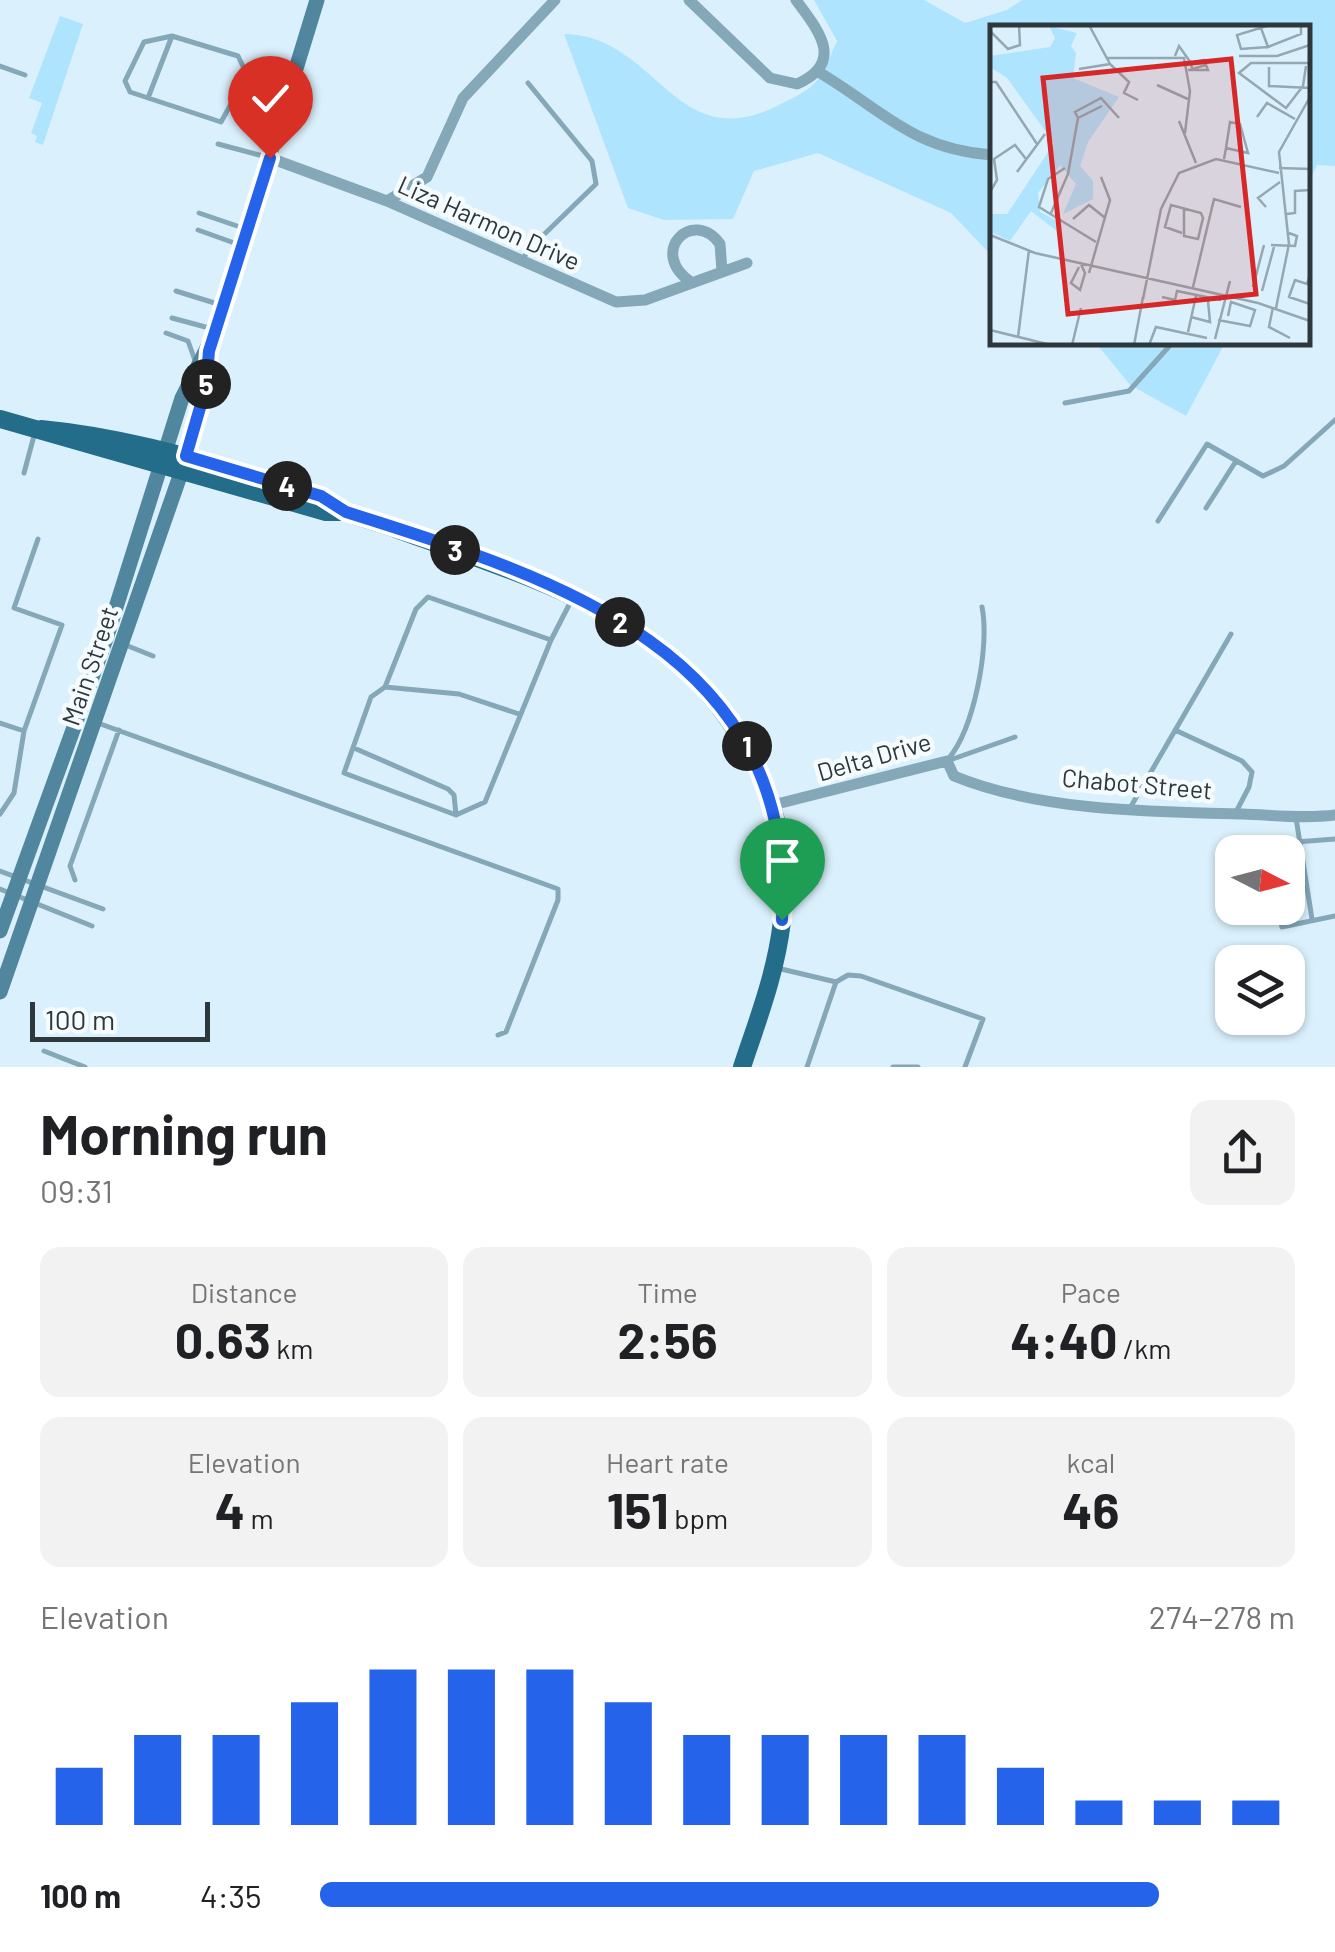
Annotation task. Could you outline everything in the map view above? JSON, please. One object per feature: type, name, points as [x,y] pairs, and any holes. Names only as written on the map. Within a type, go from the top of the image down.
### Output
[{"type":"main road","name":"Main Street","points":[[0,992],[124,645],[174,462],[182,398],[209,351],[317,0]]},
{"type":"main road","name":"Main Street","points":[[0,931],[6,892],[19,876],[106,638],[206,387],[209,351]]},
{"type":"main road","points":[[0,418],[174,462],[326,512],[346,512],[573,598],[648,637],[690,670],[736,727],[773,805],[783,856],[782,920],[774,967],[742,1067]]},
{"type":"street","points":[[387,201],[427,177],[463,98],[555,0]]},
{"type":"street","points":[[689,0],[770,78],[797,84],[817,71],[825,51],[823,41],[796,0]]},
{"type":"street","points":[[817,71],[913,137],[940,148],[990,155]]},
{"type":"street","name":"Liza Harmon Drive","points":[[270,158],[387,201],[616,302],[645,300],[747,263]]},
{"type":"street","points":[[691,282],[676,270],[672,254],[678,239],[692,230],[709,232],[720,244],[722,271]]},
{"type":"street","name":"Delta Drive","points":[[773,805],[948,761]]},
{"type":"street","name":"Chabot Street","points":[[948,761],[954,776],[980,787],[1128,810],[1335,815]]},
{"type":"lane","points":[[254,90],[238,56],[172,36],[144,42],[132,59],[125,88],[221,122],[241,86],[254,90],[287,100]]},
{"type":"lane","points":[[148,98],[172,36]]},
{"type":"lane","points":[[0,66],[25,74]]},
{"type":"lane","points":[[522,262],[528,250],[596,184],[592,161],[528,83]]},
{"type":"lane","points":[[218,144],[270,158]]},
{"type":"lane","points":[[199,213],[246,238]]},
{"type":"lane","points":[[198,230],[246,238]]},
{"type":"lane","points":[[176,291],[224,306]]},
{"type":"lane","points":[[172,318],[216,330]]},
{"type":"lane","points":[[166,333],[188,340],[194,351],[196,374]]},
{"type":"lane","points":[[1066,403],[1129,391],[1171,345]]},
{"type":"lane","points":[[1158,522],[1207,444],[1263,476],[1284,466],[1335,420]]},
{"type":"lane","points":[[24,472],[38,428]]},
{"type":"lane","points":[[1206,508],[1236,461]]},
{"type":"lane","points":[[0,814],[16,783],[24,731],[62,625],[14,608],[38,539]]},
{"type":"lane","points":[[550,640],[428,596],[416,609],[385,687],[371,697],[344,773],[456,815],[485,802],[550,640],[573,598]]},
{"type":"lane","name":"Delta Drive","points":[[948,761],[964,741],[984,638],[982,607]]},
{"type":"lane","points":[[1128,810],[1231,634]]},
{"type":"lane","points":[[106,638],[153,656]]},
{"type":"lane","points":[[385,687],[459,694],[519,714]]},
{"type":"lane","points":[[78,716],[558,888],[558,900],[506,1032],[498,1035]]},
{"type":"lane","points":[[0,722],[24,731]]},
{"type":"lane","points":[[76,880],[70,866],[118,730]]},
{"type":"lane","points":[[1175,730],[1242,761],[1252,772],[1249,788],[1235,814]]},
{"type":"lane","points":[[948,761],[1015,737]]},
{"type":"lane","points":[[353,748],[448,789],[454,794],[456,815]]},
{"type":"lane","points":[[1296,816],[1298,835]]},
{"type":"lane","points":[[1305,840],[1335,839]]},
{"type":"lane","points":[[0,871],[103,909]]},
{"type":"lane","points":[[1305,876],[1312,919]]},
{"type":"lane","points":[[6,892],[92,926]]},
{"type":"lane","points":[[1305,923],[1335,916]]},
{"type":"lane","points":[[774,967],[836,982]]},
{"type":"lane","points":[[808,1067],[836,982],[848,975],[983,1020],[965,1067]]},
{"type":"lane","points":[[44,1052],[85,1067]]},
{"type":"lane","points":[[893,1067],[918,1067]]},
{"type":"shaded area","points":[[814,0],[924,0],[965,23],[1007,10],[1022,0],[1335,0],[1335,166],[1317,165],[1310,180],[1310,25],[990,25],[990,254],[951,213],[818,153],[754,171],[733,219],[664,220],[628,208],[564,34],[596,39],[622,53],[689,106],[713,116],[742,118],[777,106],[810,88],[821,75],[837,41]]},
{"type":"shaded area","points":[[60,16],[83,24],[43,145],[35,142],[37,136],[31,133],[42,103],[29,98]]},
{"type":"shaded area","points":[[1098,345],[1224,345],[1186,416],[1130,385]]},
{"type":"route","points":[[270,158],[209,351],[206,387],[186,456],[321,496],[346,512],[535,581],[600,610],[670,653],[722,707],[758,768],[773,805],[783,856],[782,920]]}]
